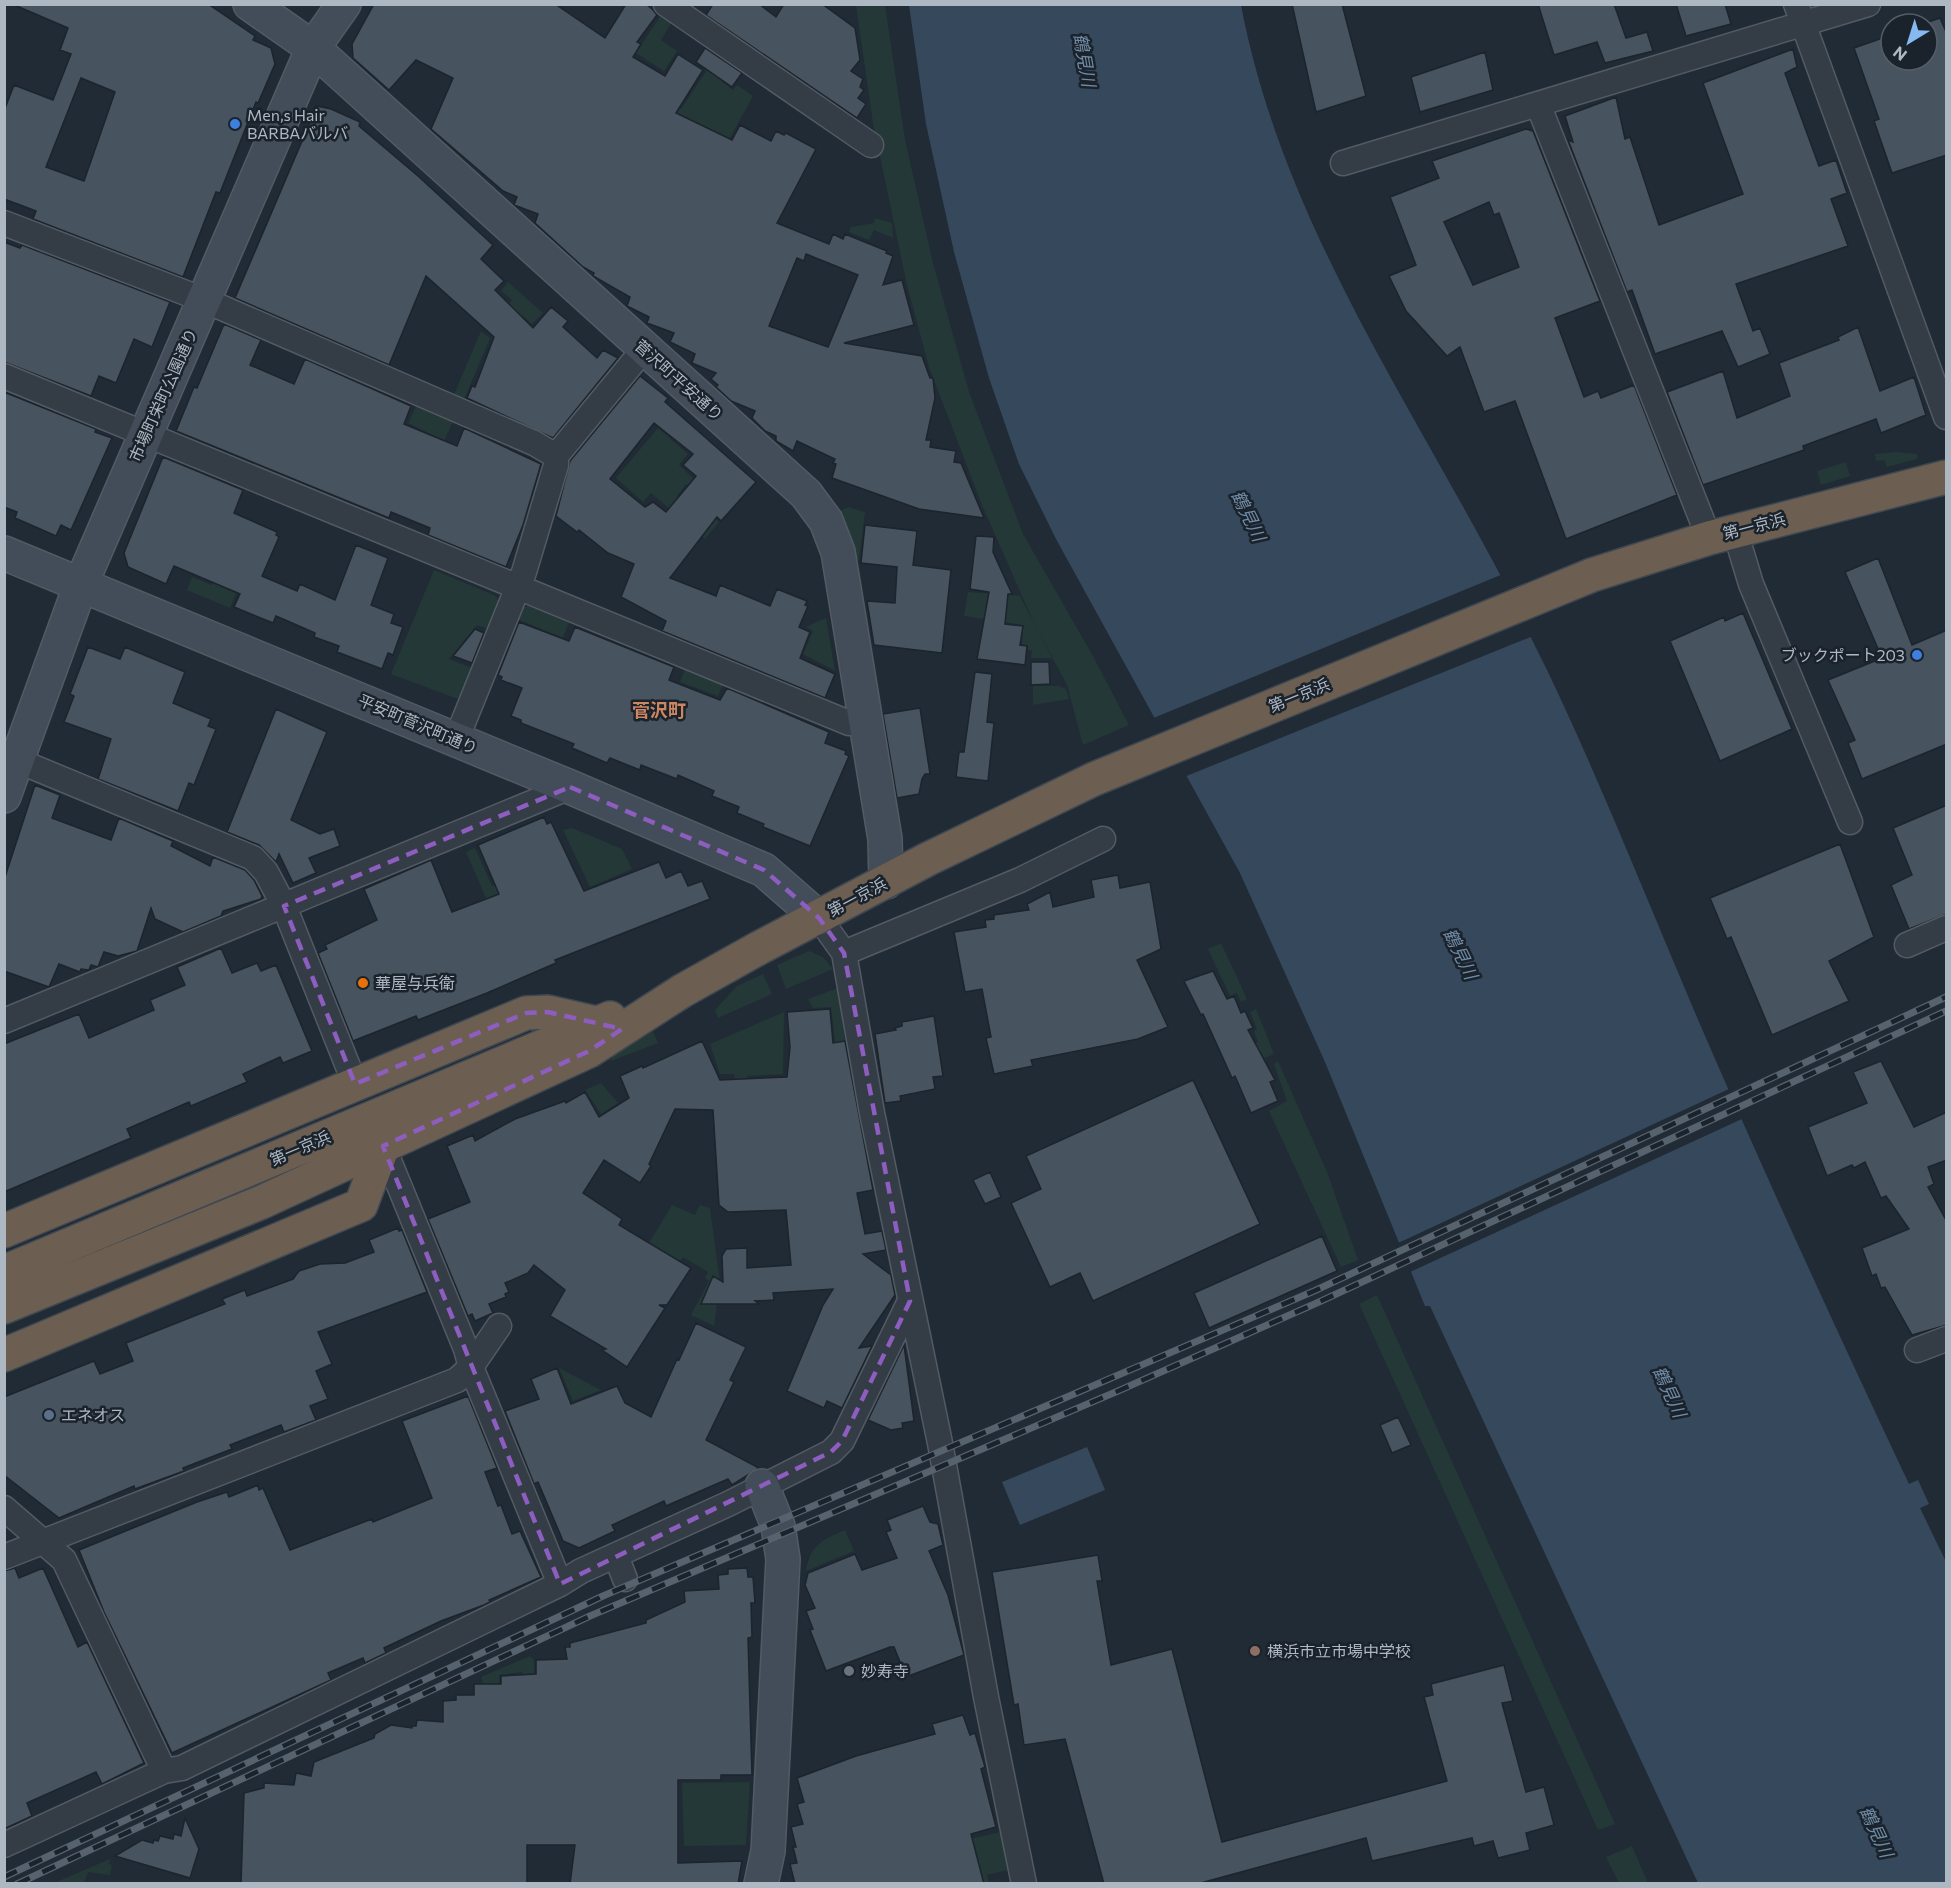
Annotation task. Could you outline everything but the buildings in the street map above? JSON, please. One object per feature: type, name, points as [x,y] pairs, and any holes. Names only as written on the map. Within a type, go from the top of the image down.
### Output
[{"type":"highway","name":"第一京浜","points":[[4,1307],[262,1202],[589,1051],[682,991],[928,858],[1094,779],[1592,575],[1722,535],[1947,477]]},
{"type":"highway","name":"第一京浜","points":[[4,1272],[596,1023],[682,991]]},
{"type":"highway","points":[[4,1231],[526,1013],[548,1012],[596,1023]]},
{"type":"highway","points":[[4,1355],[361,1205],[383,1146]]},
{"type":"street","name":"菅沢町平安通り","points":[[250,4],[314,48],[806,494],[826,521],[838,552],[885,839],[886,882]]},
{"type":"street","name":"市場町栄町公園通り","points":[[4,796],[11,757],[81,584],[314,48],[344,4]]},
{"type":"street","points":[[666,4],[871,145]]},
{"type":"street","points":[[1343,163],[1538,104],[1799,14],[1868,4]]},
{"type":"street","points":[[1799,14],[1947,417]]},
{"type":"street","points":[[1538,104],[1722,535],[1751,584],[1850,822]]},
{"type":"street","points":[[4,223],[204,300],[534,443],[556,456]]},
{"type":"street","points":[[456,740],[517,589],[556,465],[556,456],[644,349]]},
{"type":"street","points":[[4,376],[517,589],[849,723],[866,723]]},
{"type":"street","name":"平安町菅沢町通り","points":[[4,554],[570,787],[764,870],[819,918]]},
{"type":"street","points":[[11,757],[252,858],[266,872],[284,906],[356,1084]]},
{"type":"street","points":[[4,1022],[570,787]]},
{"type":"street","points":[[844,953],[1020,880],[1103,839]]},
{"type":"street","points":[[819,918],[844,953],[872,1113],[940,1443],[986,1697],[1024,1884]]},
{"type":"street","points":[[1907,945],[1947,928]]},
{"type":"street","points":[[383,1146],[560,1584]]},
{"type":"street","points":[[4,1845],[164,1771],[182,1768],[560,1584],[581,1571],[831,1452],[842,1441],[910,1301]]},
{"type":"street","points":[[4,1557],[457,1380],[471,1367],[499,1326]]},
{"type":"street","points":[[1917,1350],[1947,1339]]},
{"type":"street","points":[[761,1884],[769,1840],[783,1559],[778,1526],[762,1486]]},
{"type":"street","points":[[4,1508],[64,1560],[164,1771]]},
{"type":"street","points":[[616,1556],[625,1579]]},
{"type":"highlighted area","points":[[570,787],[764,870],[819,918],[844,953],[910,1301],[842,1441],[831,1452],[560,1584],[383,1146],[589,1051],[622,1029],[548,1012],[526,1013],[355,1084],[284,906]]},
{"type":"green space","points":[[856,5],[885,5],[905,140],[933,263],[969,392],[1023,534],[1094,658],[1129,725],[1083,745],[1067,685],[1034,623],[982,505],[929,367],[907,285],[873,123]]},
{"type":"green space","points":[[661,15],[672,22],[661,40],[677,51],[664,71],[636,53]]},
{"type":"green space","points":[[717,55],[730,65],[721,81],[733,90],[737,85],[753,96],[711,172],[656,152],[674,105],[681,109]]},
{"type":"green space","points":[[875,218],[892,223],[893,238],[874,230],[869,240],[849,232],[851,227],[874,223]]},
{"type":"green space","points":[[508,282],[543,313],[532,324],[523,316],[520,318],[509,304],[512,300],[501,291]]},
{"type":"green space","points":[[481,331],[490,338],[463,402],[453,397]]},
{"type":"green space","points":[[417,405],[453,422],[444,441],[408,423]]},
{"type":"green space","points":[[658,428],[688,454],[679,465],[695,480],[690,486],[686,484],[677,496],[689,506],[694,500],[719,522],[705,539],[651,493],[643,502],[616,478]]},
{"type":"green space","points":[[1895,452],[1917,454],[1917,459],[1887,467],[1884,460],[1876,461],[1875,454]]},
{"type":"green space","points":[[1846,462],[1850,476],[1821,485],[1817,471]]},
{"type":"green space","points":[[848,507],[865,512],[859,560],[854,559],[836,513]]},
{"type":"green space","points":[[434,570],[496,596],[499,603],[487,629],[477,625],[449,659],[472,668],[458,699],[391,674]]},
{"type":"green space","points":[[216,576],[237,591],[230,608],[187,590],[192,577],[212,585]]},
{"type":"green space","points":[[968,592],[1020,596],[1052,658],[1031,658],[1032,650],[1028,650],[1028,646],[1022,644],[1023,625],[964,616]]},
{"type":"green space","points":[[529,606],[569,622],[563,638],[517,619],[522,607]]},
{"type":"green space","points":[[826,618],[835,671],[803,654],[813,631],[806,627]]},
{"type":"green space","points":[[685,669],[723,684],[718,696],[680,682]]},
{"type":"green space","points":[[1033,686],[1059,686],[1066,689],[1069,699],[1033,705]]},
{"type":"green space","points":[[572,828],[622,849],[632,869],[590,887],[563,830]]},
{"type":"green space","points":[[475,848],[492,886],[522,873],[489,905],[466,852]]},
{"type":"green space","points":[[1221,943],[1247,999],[1241,1002],[1237,993],[1230,996],[1208,949]]},
{"type":"green space","points":[[809,951],[823,957],[833,969],[786,989],[777,965]]},
{"type":"green space","points":[[763,974],[772,994],[718,1018],[715,1010],[737,986]]},
{"type":"green space","points":[[838,988],[846,1049],[836,1049],[831,1007],[813,1008],[808,999]]},
{"type":"green space","points":[[1256,1009],[1274,1054],[1262,1059],[1250,1046],[1258,1042],[1254,1031],[1257,1029],[1250,1012]]},
{"type":"green space","points":[[784,1012],[783,1074],[747,1076],[746,1082],[736,1083],[734,1074],[720,1074],[710,1044]]},
{"type":"green space","points":[[653,1032],[658,1043],[611,1061],[614,1052]]},
{"type":"green space","points":[[1278,1061],[1327,1172],[1358,1260],[1341,1267],[1269,1111],[1287,1101],[1274,1064]]},
{"type":"green space","points":[[601,1083],[618,1103],[601,1114],[585,1090]]},
{"type":"green space","points":[[672,1205],[695,1215],[700,1205],[710,1208],[720,1282],[714,1326],[691,1315],[709,1281],[705,1278],[708,1272],[683,1257],[680,1261],[649,1243]]},
{"type":"green space","points":[[1377,1295],[1615,1824],[1598,1830],[1359,1304]]},
{"type":"green space","points":[[559,1368],[601,1390],[573,1401]]},
{"type":"green space","points":[[845,1530],[854,1551],[806,1571],[811,1555],[818,1544]]},
{"type":"green space","points":[[530,1656],[534,1660],[534,1686],[524,1688],[522,1672],[499,1675],[499,1683],[483,1684],[481,1677]]},
{"type":"green space","points":[[750,1782],[746,1845],[684,1846],[682,1783]]},
{"type":"green space","points":[[1001,1832],[1008,1870],[987,1875],[989,1883],[984,1883],[975,1846],[912,1852]]},
{"type":"green space","points":[[1632,1846],[1648,1883],[1619,1883],[1606,1857]]},
{"type":"green space","points":[[110,1859],[109,1864],[112,1865],[110,1875],[88,1872],[84,1883],[54,1883]]},
{"type":"water","name":"鶴見川","points":[[909,5],[1241,5],[1259,81],[1284,154],[1313,225],[1383,364],[1496,567],[1547,670],[1801,1251],[1909,1484],[1918,1480],[1929,1504],[1920,1508],[1946,1562],[1946,1883],[1698,1883],[1430,1306],[1425,1306],[1325,1062],[1240,873],[1056,539],[1019,464],[989,378],[954,252],[926,124]]},
{"type":"water","points":[[1087,1447],[1105,1490],[1020,1525],[1002,1482]]},
{"type":"pier","points":[[1503,574],[1533,636],[1184,777],[1151,719]]},
{"type":"pier","points":[[1731,1088],[1744,1118],[1408,1273],[1396,1244]]},
{"type":"railway","points":[[4,1877],[603,1596],[1314,1291],[1946,997]]},
{"type":"railway","points":[[17,1884],[590,1616],[1118,1391],[1319,1302],[1946,1011]]},
{"type":"place","name":"Men,s Hair BARBAバルバ","points":[[235,124]]},
{"type":"place","name":"ブックポート203","points":[[1917,655]]},
{"type":"place","name":"華屋与兵衛","points":[[363,983]]},
{"type":"place","name":"エネオス","points":[[49,1415]]},
{"type":"place","name":"横浜市立市場中学校","points":[[1255,1651]]},
{"type":"place","name":"妙寿寺","points":[[849,1671]]},
{"type":"district","name":"菅沢町","points":[[659,711]]}]
